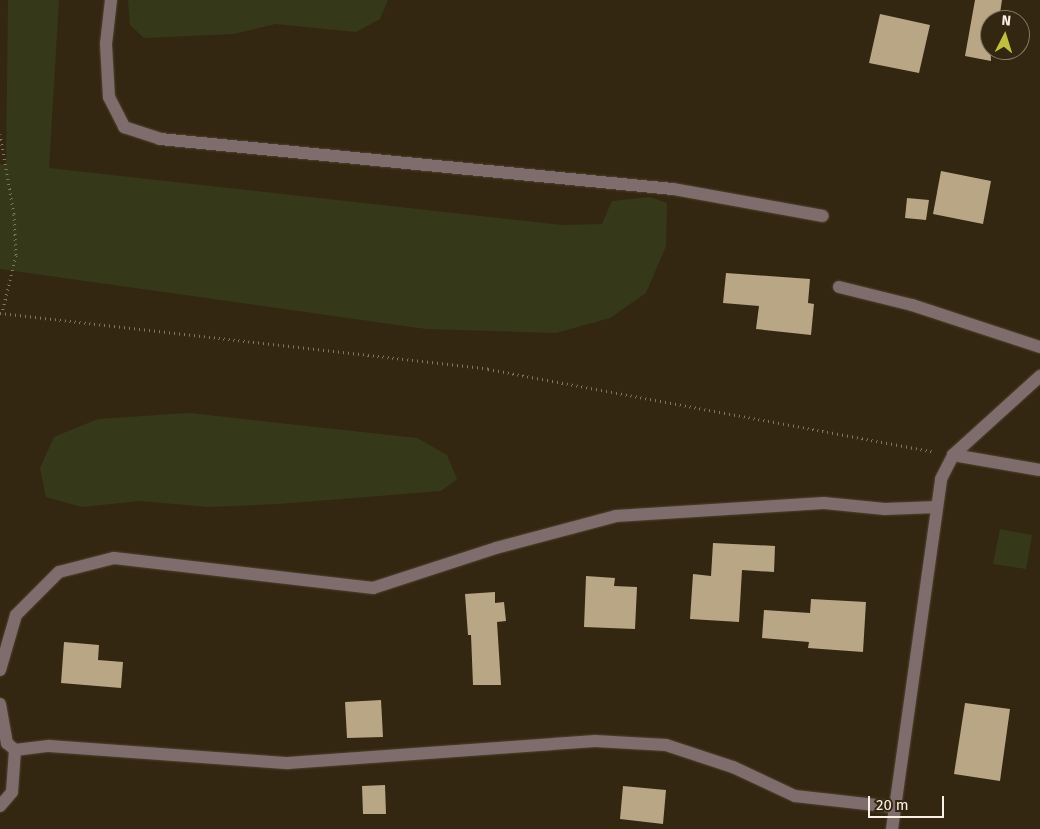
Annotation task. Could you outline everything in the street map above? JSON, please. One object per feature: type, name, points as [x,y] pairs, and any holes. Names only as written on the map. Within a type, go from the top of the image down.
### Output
[{"type":"street","points":[[111,0],[106,44],[109,97],[124,127],[160,140],[673,189],[823,216]]},
{"type":"street","points":[[839,287],[912,305],[1040,347]]},
{"type":"street","points":[[892,829],[893,807],[940,479],[953,456],[1040,376]]},
{"type":"street","points":[[953,456],[1040,470]]},
{"type":"street","points":[[0,670],[16,615],[59,572],[114,558],[373,588],[496,548],[616,516],[824,503],[885,509],[937,507]]},
{"type":"street","points":[[0,704],[7,744],[16,750],[49,746],[288,763],[595,741],[666,745],[733,767],[795,796],[893,807]]},
{"type":"street","points":[[0,806],[12,792],[16,750]]},
{"type":"path","points":[[0,134],[14,214],[16,255],[1,313],[488,369],[953,456]]},
{"type":"green space","points":[[8,0],[59,0],[49,168],[562,225],[602,224],[612,201],[650,197],[667,203],[666,246],[646,293],[610,318],[556,333],[426,329],[0,269],[0,164],[6,165]]},
{"type":"green space","points":[[128,0],[388,0],[380,19],[356,32],[276,24],[233,34],[144,38],[130,25]]},
{"type":"green space","points":[[189,413],[417,438],[447,455],[457,479],[441,491],[278,504],[209,507],[140,501],[82,507],[46,497],[40,468],[54,437],[98,419]]},
{"type":"green space","points":[[1000,529],[1032,535],[1026,569],[993,564]]},
{"type":"building","points":[[975,0],[1002,0],[1000,10],[980,10],[980,59],[965,56]]},
{"type":"building","points":[[880,14],[930,25],[919,73],[869,63]]},
{"type":"building","points":[[941,171],[991,181],[983,224],[933,214]]},
{"type":"building","points":[[907,198],[929,200],[926,220],[905,218]]},
{"type":"building","points":[[726,273],[810,279],[808,303],[814,304],[811,335],[756,329],[759,306],[723,303]]},
{"type":"building","points":[[713,543],[775,546],[774,572],[742,570],[739,622],[690,619],[693,574],[711,576]]},
{"type":"building","points":[[586,576],[615,578],[614,586],[637,587],[635,629],[584,627]]},
{"type":"building","points":[[495,592],[495,603],[504,602],[506,621],[497,622],[501,685],[473,685],[471,635],[468,635],[465,594]]},
{"type":"building","points":[[811,599],[866,602],[863,652],[808,648],[809,642],[762,638],[764,610],[810,613]]},
{"type":"building","points":[[64,642],[99,645],[98,660],[123,662],[121,688],[61,683]]},
{"type":"building","points":[[381,700],[383,737],[347,738],[345,702]]},
{"type":"building","points":[[965,703],[1010,709],[1000,781],[954,774]]},
{"type":"building","points":[[385,785],[386,814],[363,814],[362,786]]},
{"type":"building","points":[[623,786],[666,790],[663,824],[620,819]]}]
